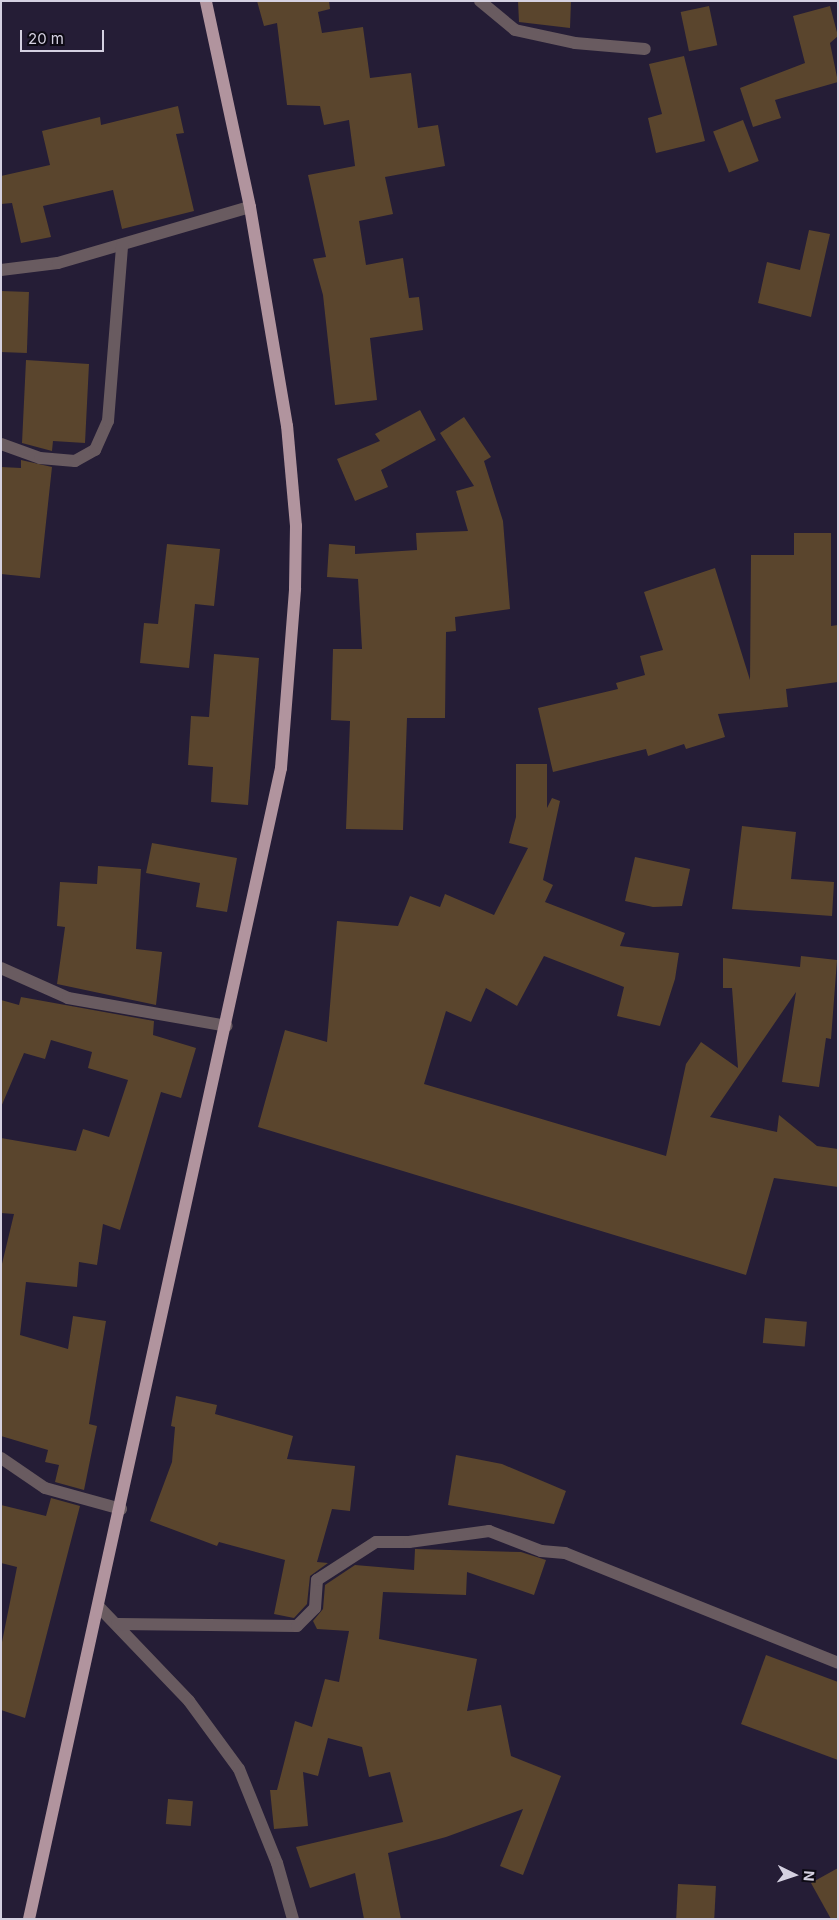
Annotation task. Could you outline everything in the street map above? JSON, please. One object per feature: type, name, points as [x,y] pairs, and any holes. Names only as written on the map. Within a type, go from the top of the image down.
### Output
[{"type":"main road","points":[[29,1919],[227,1026],[281,768],[295,589],[296,526],[287,426],[250,206],[206,1]]},
{"type":"street","points":[[480,1],[515,30],[575,43],[645,49]]},
{"type":"street","points":[[1,270],[58,263],[122,246],[250,206]]},
{"type":"street","points":[[1,444],[40,458],[76,461],[95,450],[108,420],[122,246]]},
{"type":"street","points":[[1,968],[68,998],[227,1026]]},
{"type":"street","points":[[1,1458],[45,1488],[120,1509]]},
{"type":"street","points":[[117,1624],[297,1626],[315,1608],[317,1580],[376,1542],[409,1542],[489,1531],[541,1551],[565,1553],[838,1663]]},
{"type":"street","points":[[99,1607],[188,1701],[239,1769],[277,1864],[293,1919]]},
{"type":"building","points":[[257,1],[329,1],[330,9],[318,12],[322,33],[363,27],[370,78],[411,73],[418,128],[438,125],[445,166],[385,177],[393,214],[359,221],[366,265],[403,258],[409,298],[419,297],[423,330],[370,338],[377,400],[335,405],[323,295],[313,259],[326,257],[308,175],[355,166],[349,120],[324,125],[320,106],[287,105],[277,23],[264,26]]},
{"type":"building","points":[[518,1],[571,1],[570,28],[519,22]]},
{"type":"building","points":[[709,6],[717,45],[689,51],[681,12]]},
{"type":"building","points":[[830,6],[838,36],[830,43],[838,82],[775,100],[781,118],[753,127],[740,88],[805,63],[793,16]]},
{"type":"building","points":[[684,56],[705,141],[656,153],[648,118],[662,114],[649,64]]},
{"type":"building","points":[[178,106],[184,133],[176,134],[194,211],[122,229],[113,190],[43,206],[51,237],[21,243],[12,203],[1,204],[1,176],[50,165],[42,131],[100,117],[101,125]]},
{"type":"building","points":[[743,120],[759,161],[729,173],[713,131]]},
{"type":"building","points":[[809,230],[830,234],[811,317],[758,303],[767,262],[800,270]]},
{"type":"building","points":[[1,291],[29,292],[27,353],[1,352]]},
{"type":"building","points":[[26,360],[89,364],[85,443],[53,441],[52,451],[22,443]]},
{"type":"building","points":[[420,410],[436,440],[381,470],[388,487],[355,501],[337,459],[380,441],[375,434]]},
{"type":"building","points":[[464,417],[491,457],[484,461],[503,521],[510,609],[455,617],[456,631],[446,632],[445,718],[407,718],[403,830],[346,829],[350,721],[331,720],[333,649],[362,649],[358,579],[327,577],[329,544],[355,546],[355,554],[417,550],[416,533],[468,531],[456,491],[474,486],[440,433]]},
{"type":"building","points":[[21,460],[52,467],[40,578],[1,574],[1,467],[21,468]]},
{"type":"building","points":[[794,533],[831,533],[831,626],[838,625],[838,682],[786,689],[788,707],[718,714],[725,737],[686,749],[684,744],[648,756],[646,749],[553,772],[538,708],[618,689],[616,683],[645,675],[640,656],[663,650],[644,592],[715,568],[750,680],[751,555],[794,555]]},
{"type":"building","points":[[167,544],[220,549],[214,606],[195,604],[189,668],[140,663],[144,623],[158,624]]},
{"type":"building","points":[[214,654],[259,658],[248,805],[211,802],[213,767],[188,765],[191,716],[209,717]]},
{"type":"building","points":[[516,764],[547,764],[547,808],[552,798],[560,801],[543,880],[553,885],[545,902],[625,933],[620,946],[679,953],[675,979],[660,1026],[617,1016],[624,987],[544,956],[517,1006],[486,988],[471,1022],[446,1011],[424,1084],[666,1156],[686,1064],[701,1042],[738,1068],[732,988],[723,988],[723,958],[800,967],[801,956],[837,960],[831,1039],[826,1038],[819,1087],[782,1082],[796,992],[710,1117],[777,1132],[779,1115],[817,1146],[838,1149],[838,1187],[774,1178],[746,1275],[258,1127],[285,1030],[327,1042],[337,921],[398,926],[410,896],[440,907],[445,894],[494,915],[528,848],[509,843],[516,817]]},
{"type":"building","points":[[742,826],[796,832],[791,879],[834,882],[832,916],[732,909]]},
{"type":"building","points":[[152,843],[237,858],[227,912],[196,907],[200,883],[146,873]]},
{"type":"building","points":[[635,857],[690,869],[682,906],[653,907],[625,901]]},
{"type":"building","points":[[98,866],[141,869],[136,949],[162,952],[156,1005],[57,984],[65,927],[57,926],[60,882],[97,884]]},
{"type":"building","points":[[21,997],[154,1021],[153,1035],[196,1048],[181,1098],[161,1092],[120,1230],[103,1224],[97,1265],[79,1262],[77,1287],[26,1282],[20,1335],[68,1349],[73,1316],[106,1321],[89,1424],[97,1426],[84,1490],[55,1482],[59,1465],[45,1462],[48,1450],[1,1436],[1,1268],[14,1214],[1,1213],[1,1138],[76,1151],[83,1129],[109,1137],[128,1080],[88,1068],[92,1052],[51,1040],[45,1059],[24,1053],[1,1107],[1,1000],[19,1005]]},
{"type":"building","points":[[765,1318],[807,1322],[805,1347],[763,1343]]},
{"type":"building","points":[[176,1396],[217,1405],[215,1414],[293,1436],[287,1459],[355,1466],[350,1511],[332,1509],[317,1562],[328,1563],[310,1576],[307,1604],[294,1618],[274,1614],[285,1560],[219,1542],[217,1546],[150,1521],[172,1462],[175,1427],[171,1426]]},
{"type":"building","points":[[456,1455],[502,1464],[566,1491],[554,1524],[448,1505]]},
{"type":"building","points":[[51,1498],[80,1506],[25,1718],[1,1710],[1,1647],[17,1567],[1,1563],[1,1505],[46,1516]]},
{"type":"building","points":[[415,1549],[521,1552],[546,1560],[534,1595],[467,1572],[466,1595],[383,1592],[379,1639],[477,1659],[467,1711],[501,1705],[511,1756],[561,1776],[523,1875],[500,1866],[523,1809],[446,1837],[388,1853],[401,1919],[364,1919],[355,1873],[310,1888],[296,1847],[403,1822],[390,1772],[369,1777],[362,1747],[328,1738],[318,1776],[303,1772],[308,1826],[274,1829],[270,1790],[277,1790],[295,1721],[312,1727],[325,1679],[339,1682],[349,1631],[317,1629],[313,1621],[323,1609],[325,1585],[355,1565],[414,1570]]},
{"type":"building","points":[[766,1655],[838,1682],[838,1760],[741,1724]]},
{"type":"building","points":[[168,1799],[193,1801],[191,1826],[166,1824]]},
{"type":"building","points":[[838,1868],[838,1919],[831,1919],[811,1883]]},
{"type":"building","points":[[678,1884],[716,1886],[714,1919],[676,1919]]}]
